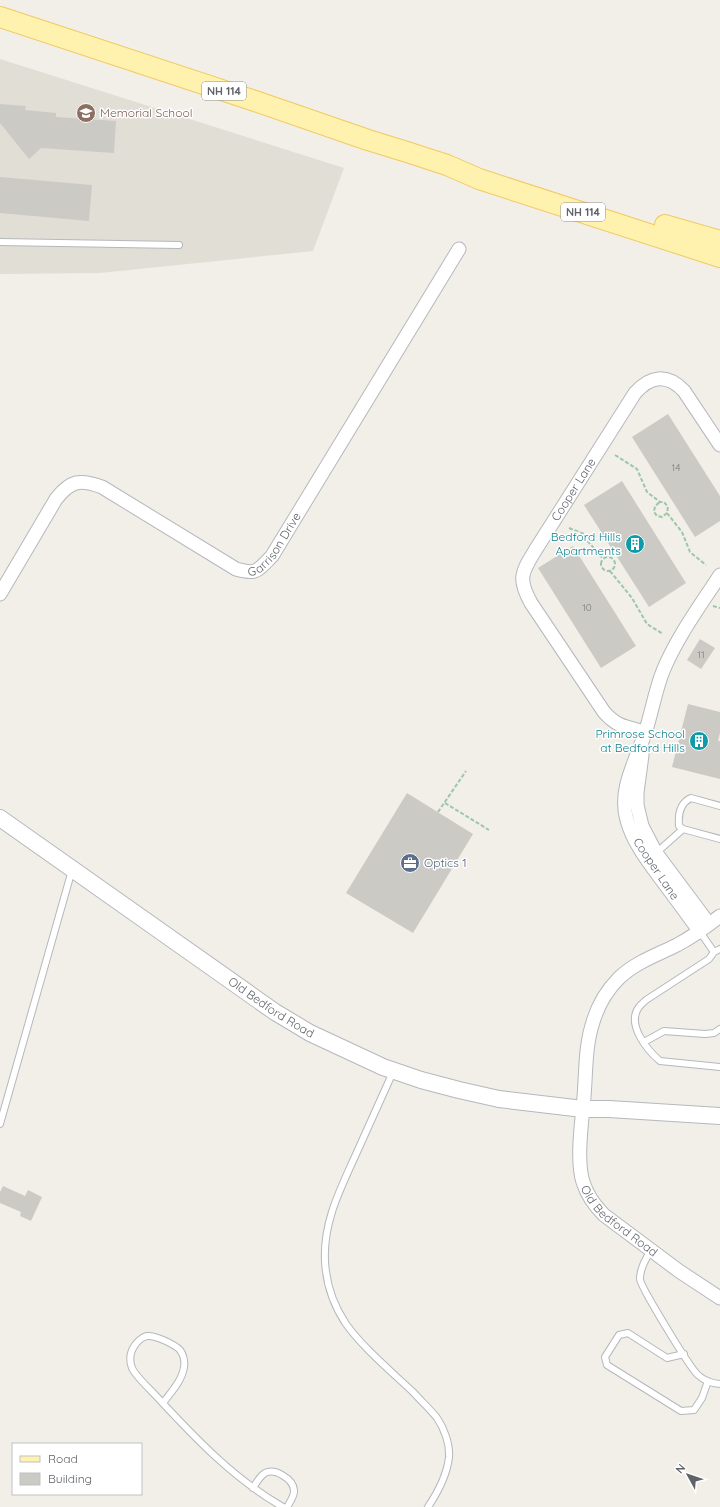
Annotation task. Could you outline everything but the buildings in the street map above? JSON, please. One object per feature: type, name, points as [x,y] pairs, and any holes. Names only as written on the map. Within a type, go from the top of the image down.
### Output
[{"type":"main road","name":"NH 114","points":[[0,17],[447,165],[479,179],[720,257]]},
{"type":"main road","name":"NH 114","points":[[447,165],[487,173],[720,242]]},
{"type":"street","name":"Garrison Drive","points":[[0,594],[56,499],[64,489],[76,482],[90,482],[102,487],[215,558],[236,569],[250,573],[259,569],[272,556],[459,249]]},
{"type":"street","name":"Cooper Lane","points":[[645,732],[618,725],[604,712],[530,603],[524,589],[522,575],[536,549],[635,393],[648,381],[663,379],[678,385],[720,445]]},
{"type":"street","name":"Cooper Lane","points":[[705,928],[647,860],[627,820],[624,800],[627,781],[645,732],[657,687],[670,655],[720,575]]},
{"type":"street","name":"Cooper Lane","points":[[645,732],[637,793],[637,805],[642,826],[656,853],[705,928]]},
{"type":"street","name":"Old Bedford Road","points":[[0,818],[275,1012],[310,1033],[346,1051],[421,1080],[499,1099],[583,1109],[609,1109],[720,1116]]},
{"type":"street","points":[[583,1109],[588,1049],[592,1024],[603,999],[619,978],[629,969],[640,962],[676,945],[705,928],[720,916]]},
{"type":"street","name":"Old Bedford Road","points":[[583,1109],[580,1170],[583,1182],[595,1206],[604,1215],[678,1271],[720,1298]]},
{"type":"lane","points":[[0,242],[179,245]]},
{"type":"lane","points":[[720,806],[692,798],[688,800],[681,808],[679,815],[679,826],[683,829],[720,839]]},
{"type":"lane","points":[[656,853],[683,829]]},
{"type":"lane","points":[[0,1124],[72,869]]},
{"type":"lane","points":[[705,928],[717,951],[709,959],[639,1006],[635,1024],[644,1042],[660,1061],[720,1067]]},
{"type":"lane","points":[[644,1042],[664,1031],[705,1034],[714,1033],[720,1028]]},
{"type":"lane","points":[[394,1070],[333,1205],[326,1232],[325,1263],[337,1309],[346,1324],[437,1418],[446,1434],[449,1456],[446,1473],[428,1507]]},
{"type":"lane","points":[[651,1250],[644,1264],[640,1280],[654,1309],[698,1375],[714,1384],[720,1384]]},
{"type":"lane","points":[[684,1354],[667,1358],[628,1333],[619,1335],[605,1357],[607,1365],[681,1411],[694,1410],[702,1398],[708,1381]]},
{"type":"lane","points":[[163,1403],[174,1390],[182,1376],[184,1360],[180,1350],[174,1345],[158,1337],[147,1336],[138,1342],[131,1350],[130,1360],[133,1370],[188,1431],[218,1459],[253,1488],[283,1507]]},
{"type":"lane","points":[[253,1488],[266,1473],[271,1472],[283,1476],[288,1479],[294,1488],[294,1493],[287,1507]]},
{"type":"path","points":[[615,455],[637,469],[647,492],[660,502],[664,502],[668,507],[667,513],[662,517],[657,516],[654,512],[655,506],[660,502]]},
{"type":"path","points":[[667,513],[682,532],[690,552],[706,565]]},
{"type":"path","points":[[569,528],[584,534],[586,539],[603,559]]},
{"type":"path","points":[[610,571],[614,567],[615,561],[611,557],[607,556],[603,559],[601,566],[604,570],[610,571],[632,598],[647,624],[662,634]]},
{"type":"path","points":[[438,812],[466,771]]},
{"type":"path","points":[[445,803],[489,830]]},
{"type":"shaded area","name":"Memorial School","points":[[0,59],[344,168],[313,251],[100,273],[0,274]]},
{"type":"place","name":"Memorial School","points":[[86,113]]},
{"type":"place","name":"Bedford Hills Apartments","points":[[635,544]]},
{"type":"place","name":"Primrose School at Bedford Hills","points":[[699,741]]},
{"type":"place","name":"Optics 1","points":[[410,863]]}]
